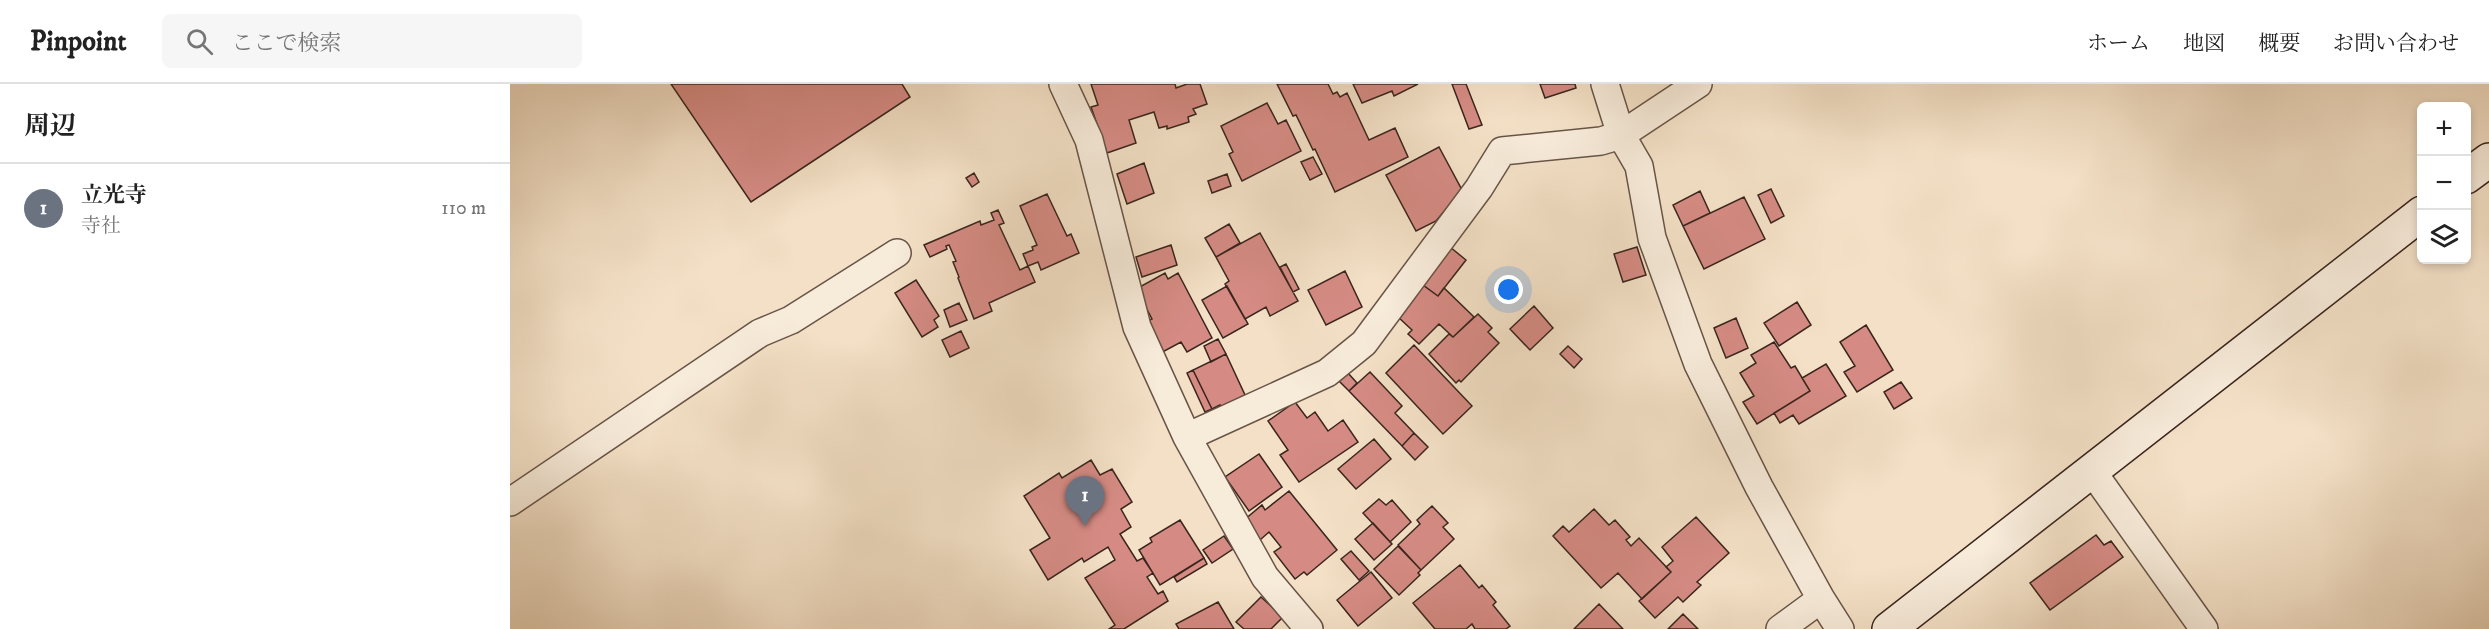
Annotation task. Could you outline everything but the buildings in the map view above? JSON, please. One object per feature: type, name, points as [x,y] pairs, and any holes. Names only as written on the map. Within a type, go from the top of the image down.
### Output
[{"type":"street","points":[[1063,84],[1089,140],[1137,327],[1187,437],[1265,577],[1308,629]]},
{"type":"street","points":[[1605,84],[1621,135],[1639,166],[1652,238],[1698,364],[1759,488],[1821,600],[1840,629]]},
{"type":"street","points":[[1187,437],[1327,373],[1364,343],[1479,188],[1502,151],[1601,141],[1621,135],[1698,84]]},
{"type":"street","points":[[2471,173],[2489,160]]},
{"type":"street","points":[[1890,629],[2417,216]]},
{"type":"street","points":[[510,502],[760,333],[791,320],[897,253]]},
{"type":"street","points":[[2092,471],[2204,629]]},
{"type":"street","points":[[1780,629],[1821,600]]},
{"type":"place","name":"立光寺","points":[[1085,526]]}]
